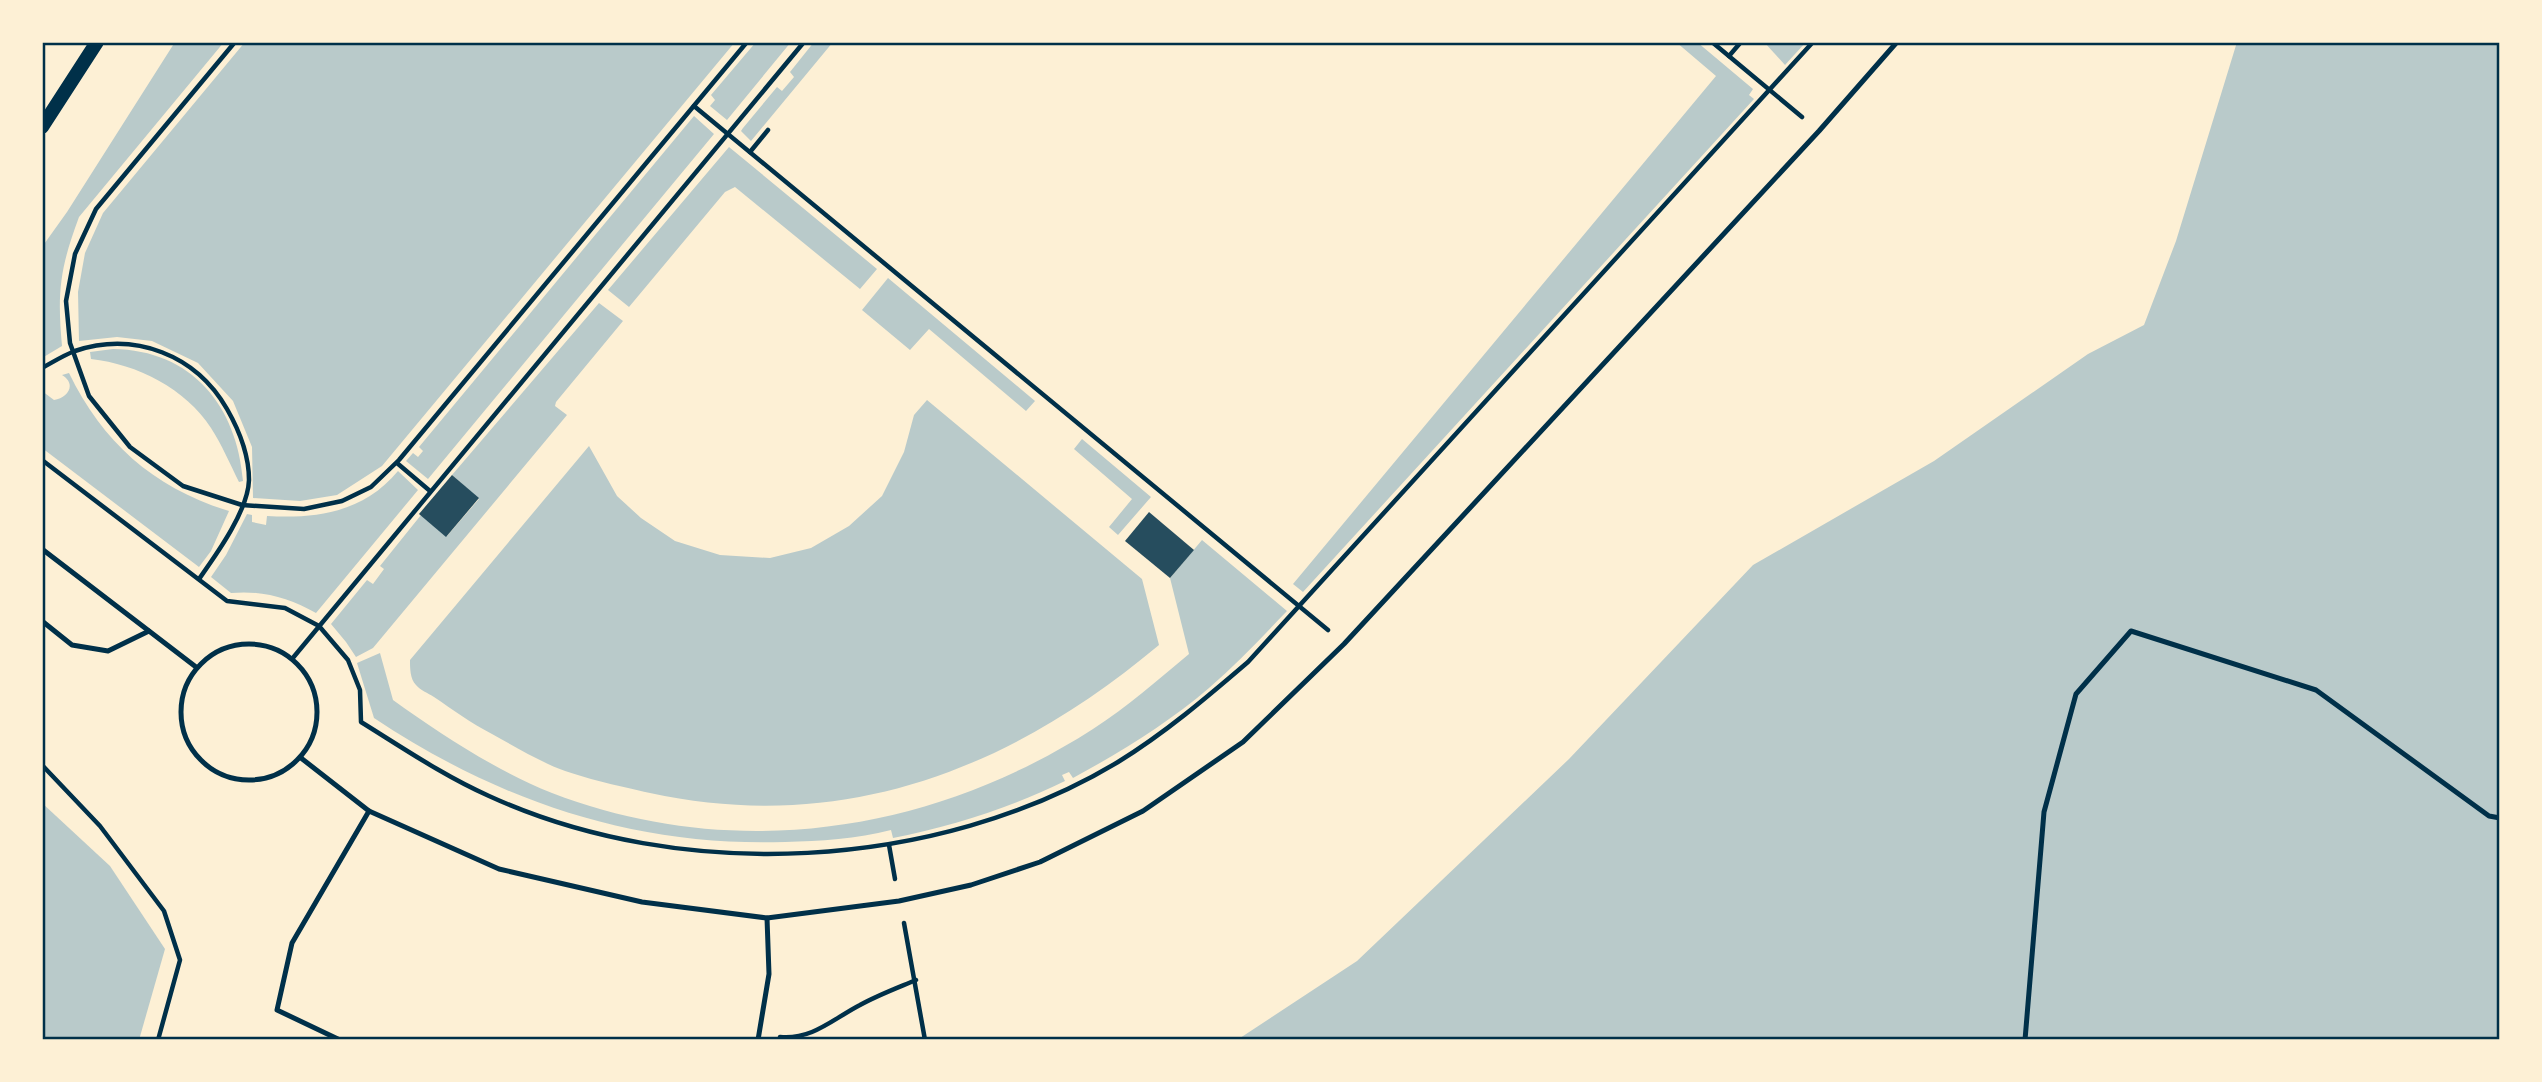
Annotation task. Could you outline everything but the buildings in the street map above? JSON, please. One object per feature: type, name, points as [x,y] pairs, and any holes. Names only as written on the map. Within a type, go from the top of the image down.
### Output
[{"type":"main road","points":[[42,127],[97,42]]},
{"type":"lane","points":[[301,758],[369,811],[499,869],[642,902],[767,918],[899,901],[971,886],[1040,862],[1143,811],[1243,742],[1344,644],[1898,42]]},
{"type":"lane","points":[[42,549],[196,667]]},
{"type":"lane","points":[[42,621],[72,645],[108,651],[149,631]]},
{"type":"lane","points":[[2025,1040],[2044,812],[2076,694],[2131,631],[2316,690],[2489,816],[2500,818]]},
{"type":"lane","points":[[242,643],[268,646],[292,659],[309,680],[317,706],[314,733],[301,758],[271,778],[236,780],[204,765],[184,735],[181,699],[196,667],[216,650],[242,643]]},
{"type":"lane","points":[[341,1040],[277,1010],[292,943],[369,811]]},
{"type":"lane","points":[[759,1037],[769,974],[767,918]]},
{"type":"path","points":[[235,42],[96,209],[75,254],[66,301],[70,343],[89,396],[130,447],[183,486],[242,505],[304,509],[342,501],[371,487],[397,463],[747,42]]},
{"type":"path","points":[[292,659],[804,42]]},
{"type":"path","points":[[1712,42],[1818,131]]},
{"type":"path","points":[[1729,57],[1741,42]]},
{"type":"path","points":[[42,460],[227,601],[285,608],[318,626],[348,660],[360,690],[361,722],[429,764],[490,797],[571,827],[671,848],[782,855],[889,845],[964,829],[1044,799],[1116,763],[1175,725],[1248,662],[1813,42]]},
{"type":"path","points":[[694,106],[1344,644]]},
{"type":"path","points":[[750,152],[768,130]]},
{"type":"path","points":[[42,368],[73,352],[94,346],[124,343],[156,349],[190,367],[215,388],[240,433],[249,480],[242,505],[225,543],[199,579]]},
{"type":"path","points":[[397,463],[430,491]]},
{"type":"path","points":[[42,765],[100,826],[164,911],[180,960],[158,1040]]},
{"type":"path","points":[[889,845],[895,880]]},
{"type":"path","points":[[904,923],[925,1040]]},
{"type":"path","points":[[759,1037],[800,1037],[822,1029],[859,1005],[916,980]]},
{"type":"shaded area","points":[[175,42],[224,42],[79,217],[64,266],[60,295],[62,346],[42,358],[42,247]]},
{"type":"shaded area","points":[[245,42],[735,42],[382,466],[337,495],[300,501],[253,498],[252,447],[233,401],[198,363],[152,341],[117,337],[79,341],[78,292],[85,253],[103,213]]},
{"type":"shaded area","points":[[756,42],[791,42],[727,120],[710,106],[715,100],[711,95]]},
{"type":"shaded area","points":[[814,42],[833,42],[751,141],[741,131],[777,87],[782,91],[794,77],[790,72]]},
{"type":"shaded area","points":[[1676,42],[1697,42],[1753,89],[1749,95],[1754,99],[1303,592],[1293,584],[1716,76]]},
{"type":"shaded area","points":[[1764,42],[1806,42],[1785,65]]},
{"type":"shaded area","points":[[2237,42],[2500,42],[2500,1040],[1237,1040],[1357,961],[1569,759],[1753,565],[1934,461],[2088,354],[2144,325],[2176,241]]},
{"type":"shaded area","points":[[694,116],[714,134],[428,479],[406,461],[413,453],[418,457],[423,451],[419,447]]},
{"type":"shaded area","points":[[729,147],[877,269],[860,289],[735,187],[725,192],[629,307],[608,290]]},
{"type":"shaded area","points":[[888,278],[1035,401],[1026,411],[929,329],[910,350],[862,310]]},
{"type":"shaded area","points":[[599,303],[623,321],[556,402],[555,406],[567,415],[373,648],[356,657],[331,624],[367,580],[373,584],[384,569],[380,566],[421,515],[447,536],[479,499],[452,475]]},
{"type":"shaded area","points":[[113,349],[141,352],[166,360],[187,371],[205,387],[220,407],[231,429],[239,454],[243,481],[239,482],[211,428],[188,401],[143,373],[126,366],[91,359],[90,352]]},
{"type":"shaded area","points":[[69,373],[98,421],[134,460],[177,490],[229,511],[211,551],[199,567],[42,448],[42,391],[54,400],[63,397],[70,386],[62,375]]},
{"type":"shaded area","points":[[927,400],[1142,579],[1159,645],[1103,689],[1044,726],[984,757],[922,781],[857,797],[791,805],[722,804],[650,793],[559,769],[477,725],[414,683],[410,660],[589,446],[617,496],[641,518],[675,541],[720,555],[770,558],[811,548],[849,526],[882,496],[904,452],[914,415]]},
{"type":"shaded area","points":[[1082,439],[1151,497],[1118,535],[1109,527],[1132,499],[1074,449]]},
{"type":"shaded area","points":[[398,471],[418,490],[316,613],[275,596],[231,593],[211,577],[226,555],[247,514],[252,515],[252,522],[266,525],[267,516],[304,516],[338,510],[370,496]]},
{"type":"shaded area","points":[[1202,540],[1287,611],[1239,660],[1209,688],[1161,725],[1073,778],[1069,772],[1062,775],[1065,781],[1002,808],[893,838],[891,830],[825,840],[729,842],[621,827],[569,813],[470,773],[374,718],[357,663],[380,653],[393,700],[470,751],[510,774],[552,793],[621,815],[691,827],[760,831],[830,826],[899,813],[966,793],[1031,764],[1093,729],[1130,702],[1189,654],[1170,578]]},
{"type":"shaded area","points":[[42,803],[110,866],[165,949],[139,1040],[42,1040]]}]
